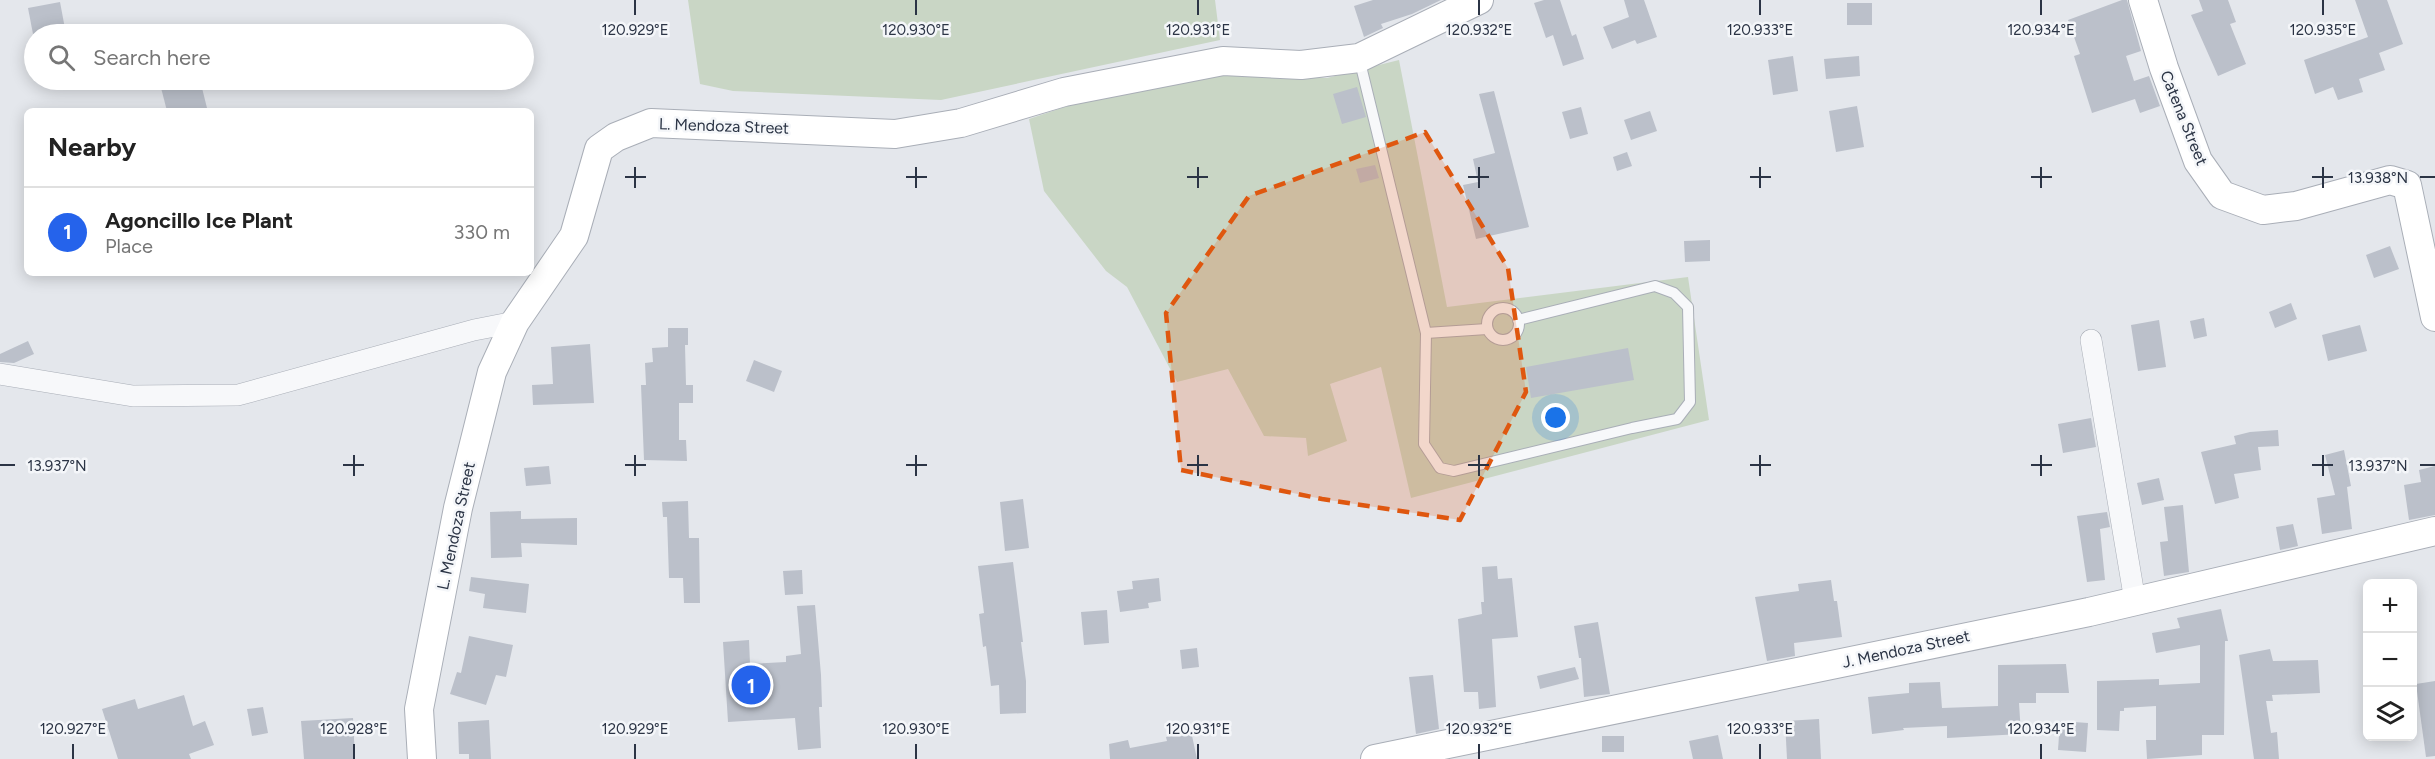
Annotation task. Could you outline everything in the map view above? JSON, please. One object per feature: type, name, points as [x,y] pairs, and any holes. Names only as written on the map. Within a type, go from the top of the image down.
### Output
[{"type":"street","name":"L. Mendoza Street","points":[[422,759],[419,709],[458,508],[492,372],[515,322],[574,236],[599,149],[616,137],[651,123],[895,134],[962,123],[1064,92],[1223,61],[1302,65],[1359,58],[1479,0]]},
{"type":"street","name":"Catena Street","points":[[2143,0],[2163,68],[2198,162],[2222,195],[2263,210],[2296,206],[2390,180],[2407,185],[2435,316]]},
{"type":"street","points":[[0,374],[134,396],[238,395],[474,330],[515,322]]},
{"type":"street","points":[[2091,340],[2135,602]]},
{"type":"street","name":"J. Mendoza Street","points":[[1375,759],[2135,602],[2435,531]]},
{"type":"lane","points":[[1359,58],[1426,333],[1424,444],[1433,461],[1440,468],[1454,471],[1632,428],[1677,420],[1690,402],[1688,308],[1674,293],[1655,286],[1518,320]]},
{"type":"lane","points":[[1503,308],[1513,312],[1518,320],[1518,330],[1512,338],[1502,341],[1492,337],[1487,329],[1487,319],[1494,311],[1503,308]]},
{"type":"lane","points":[[1426,333],[1487,329]]},
{"type":"highlighted area","points":[[1425,132],[1508,268],[1526,392],[1460,520],[1322,499],[1181,470],[1166,313],[1249,196]]},
{"type":"green space","points":[[688,0],[1215,0],[1220,40],[941,100],[733,91],[700,84]]},
{"type":"green space","points":[[1399,60],[1447,307],[1688,277],[1709,420],[1411,498],[1381,367],[1330,384],[1347,441],[1308,456],[1306,438],[1264,436],[1228,369],[1177,382],[1127,287],[1106,271],[1044,191],[1029,119],[1094,97],[1229,73],[1327,78]]},
{"type":"building","points":[[1373,0],[1441,0],[1412,14],[1381,24],[1383,28],[1364,37],[1354,6]]},
{"type":"building","points":[[1544,0],[1560,0],[1572,36],[1576,34],[1584,59],[1563,66],[1553,35],[1546,38],[1534,3]]},
{"type":"building","points":[[1624,0],[1644,0],[1657,37],[1637,44],[1635,40],[1612,49],[1603,27],[1629,17]]},
{"type":"building","points":[[2127,0],[2141,51],[2126,56],[2134,81],[2149,76],[2160,106],[2140,113],[2135,99],[2092,113],[2074,56],[2080,54],[2068,20]]},
{"type":"building","points":[[2199,0],[2228,0],[2236,22],[2230,24],[2246,64],[2218,76],[2191,15],[2203,11]]},
{"type":"building","points":[[2355,0],[2387,0],[2403,44],[2379,53],[2385,70],[2359,79],[2363,92],[2338,100],[2333,87],[2315,94],[2304,60],[2368,37]]},
{"type":"building","points":[[60,2],[64,24],[31,24],[28,8]]},
{"type":"building","points":[[1847,3],[1872,3],[1872,25],[1847,25]]},
{"type":"building","points":[[1793,56],[1798,91],[1773,95],[1768,60]]},
{"type":"building","points":[[1859,56],[1860,76],[1826,79],[1824,59]]},
{"type":"building","points":[[1357,87],[1366,117],[1342,124],[1333,94]]},
{"type":"building","points":[[162,90],[202,90],[207,108],[166,108]]},
{"type":"building","points":[[1494,91],[1529,227],[1476,239],[1463,185],[1478,182],[1473,159],[1495,153],[1479,94]]},
{"type":"building","points":[[1857,106],[1864,147],[1836,152],[1829,111]]},
{"type":"building","points":[[1581,107],[1588,134],[1570,139],[1562,112]]},
{"type":"building","points":[[1650,111],[1657,131],[1631,140],[1624,120]]},
{"type":"building","points":[[1627,152],[1632,166],[1617,171],[1613,157]]},
{"type":"building","points":[[1375,165],[1379,178],[1360,183],[1356,169]]},
{"type":"building","points":[[1710,240],[1710,261],[1685,262],[1684,241]]},
{"type":"building","points":[[2390,246],[2399,269],[2374,278],[2366,255]]},
{"type":"building","points":[[2291,303],[2297,319],[2275,328],[2269,312]]},
{"type":"building","points":[[2204,318],[2207,336],[2194,339],[2190,321]]},
{"type":"building","points":[[2159,320],[2166,367],[2138,371],[2131,325]]},
{"type":"building","points":[[2360,325],[2367,351],[2328,361],[2322,335]]},
{"type":"building","points":[[668,328],[688,328],[688,345],[685,345],[686,385],[693,385],[693,403],[679,403],[679,440],[686,440],[687,461],[644,460],[641,385],[646,385],[645,363],[653,362],[652,348],[668,347]]},
{"type":"building","points":[[28,341],[34,354],[14,363],[0,362],[0,354]]},
{"type":"building","points":[[590,344],[594,403],[533,405],[532,385],[553,384],[551,347]]},
{"type":"building","points":[[1628,348],[1634,380],[1531,398],[1526,367]]},
{"type":"building","points":[[754,360],[782,371],[774,392],[746,381]]},
{"type":"building","points":[[2091,418],[2096,447],[2063,453],[2058,424]]},
{"type":"building","points":[[2278,430],[2279,446],[2258,447],[2261,470],[2234,474],[2239,498],[2215,504],[2201,452],[2236,444],[2234,436],[2250,432]]},
{"type":"building","points":[[2344,450],[2351,486],[2347,487],[2352,529],[2322,534],[2317,498],[2335,495],[2325,455]]},
{"type":"building","points":[[549,466],[551,484],[526,486],[524,468]]},
{"type":"building","points":[[2435,466],[2435,515],[2409,520],[2404,485],[2421,482],[2419,470]]},
{"type":"building","points":[[2159,478],[2164,500],[2142,505],[2137,483]]},
{"type":"building","points":[[1023,499],[1029,548],[1005,551],[1000,502]]},
{"type":"building","points":[[688,501],[689,538],[699,538],[700,603],[684,603],[683,578],[669,578],[667,517],[663,517],[662,502]]},
{"type":"building","points":[[2183,505],[2189,572],[2164,576],[2160,542],[2168,541],[2164,507]]},
{"type":"building","points":[[521,511],[521,519],[577,518],[577,545],[521,543],[522,557],[491,558],[490,512]]},
{"type":"building","points":[[2107,512],[2110,527],[2100,529],[2105,580],[2087,582],[2077,516]]},
{"type":"building","points":[[2293,524],[2298,546],[2280,550],[2276,527]]},
{"type":"building","points":[[1013,562],[1023,642],[1021,642],[1026,681],[1026,713],[1000,714],[999,685],[991,686],[986,646],[983,647],[979,614],[984,613],[978,566]]},
{"type":"building","points":[[1497,566],[1498,579],[1512,578],[1518,637],[1492,639],[1496,707],[1479,709],[1478,692],[1464,692],[1458,619],[1482,614],[1481,602],[1484,602],[1482,567]]},
{"type":"building","points":[[802,570],[803,594],[785,595],[783,571]]},
{"type":"building","points":[[471,577],[529,584],[526,613],[483,608],[485,594],[469,591]]},
{"type":"building","points":[[1159,578],[1161,601],[1148,603],[1149,608],[1120,612],[1117,591],[1133,589],[1132,581]]},
{"type":"building","points":[[1831,580],[1834,601],[1837,601],[1842,637],[1794,643],[1795,656],[1767,661],[1755,597],[1799,591],[1798,584]]},
{"type":"building","points":[[815,605],[821,675],[822,707],[819,707],[821,748],[798,750],[795,718],[728,722],[723,642],[749,640],[750,664],[786,662],[786,656],[801,654],[797,606]]},
{"type":"building","points":[[2221,609],[2228,641],[2225,641],[2224,735],[2202,735],[2202,755],[2147,759],[2146,740],[2156,740],[2156,706],[2124,708],[2124,711],[2120,711],[2119,731],[2097,730],[2097,681],[2159,679],[2159,685],[2200,683],[2200,645],[2156,653],[2152,633],[2180,628],[2177,618]]},
{"type":"building","points":[[1107,610],[1109,643],[1084,645],[1081,612]]},
{"type":"building","points":[[1598,622],[1610,694],[1584,697],[1581,658],[1579,658],[1574,626]]},
{"type":"building","points":[[469,636],[513,645],[506,677],[496,675],[486,705],[450,694],[457,672],[461,673]]},
{"type":"building","points":[[1197,648],[1199,667],[1182,669],[1180,650]]},
{"type":"building","points":[[2270,649],[2273,661],[2318,660],[2320,693],[2272,695],[2273,701],[2266,701],[2271,733],[2277,732],[2279,759],[2254,759],[2239,655]]},
{"type":"building","points":[[2066,664],[2069,693],[2036,693],[2036,703],[2019,703],[2021,734],[1947,738],[1947,726],[1903,728],[1904,730],[1872,734],[1868,697],[1909,693],[1909,683],[1940,682],[1942,708],[1998,706],[1998,665]]},
{"type":"building","points":[[1575,667],[1579,679],[1540,689],[1537,676]]},
{"type":"building","points":[[1433,675],[1439,729],[1416,734],[1409,677]]},
{"type":"building","points":[[2435,681],[2435,756],[2426,757],[2417,684]]},
{"type":"building","points":[[184,695],[193,726],[205,721],[214,745],[189,754],[191,759],[118,759],[102,709],[135,699],[138,709]]},
{"type":"building","points":[[263,707],[268,733],[252,736],[247,709]]},
{"type":"building","points":[[353,718],[355,759],[304,759],[301,721]]},
{"type":"building","points":[[1819,719],[1821,759],[1787,759],[1785,721]]},
{"type":"building","points":[[489,720],[491,759],[469,759],[469,754],[459,754],[458,722]]},
{"type":"building","points":[[2060,721],[2088,723],[2086,752],[2058,750]]},
{"type":"building","points":[[1191,731],[1197,759],[1110,759],[1109,744],[1128,740],[1130,748],[1167,741],[1166,737]]},
{"type":"building","points":[[1718,735],[1723,759],[1693,759],[1689,741]]},
{"type":"building","points":[[1602,736],[1624,736],[1624,752],[1602,752]]},
{"type":"place","name":"Agoncillo Ice Plant","points":[[751,685]]}]
